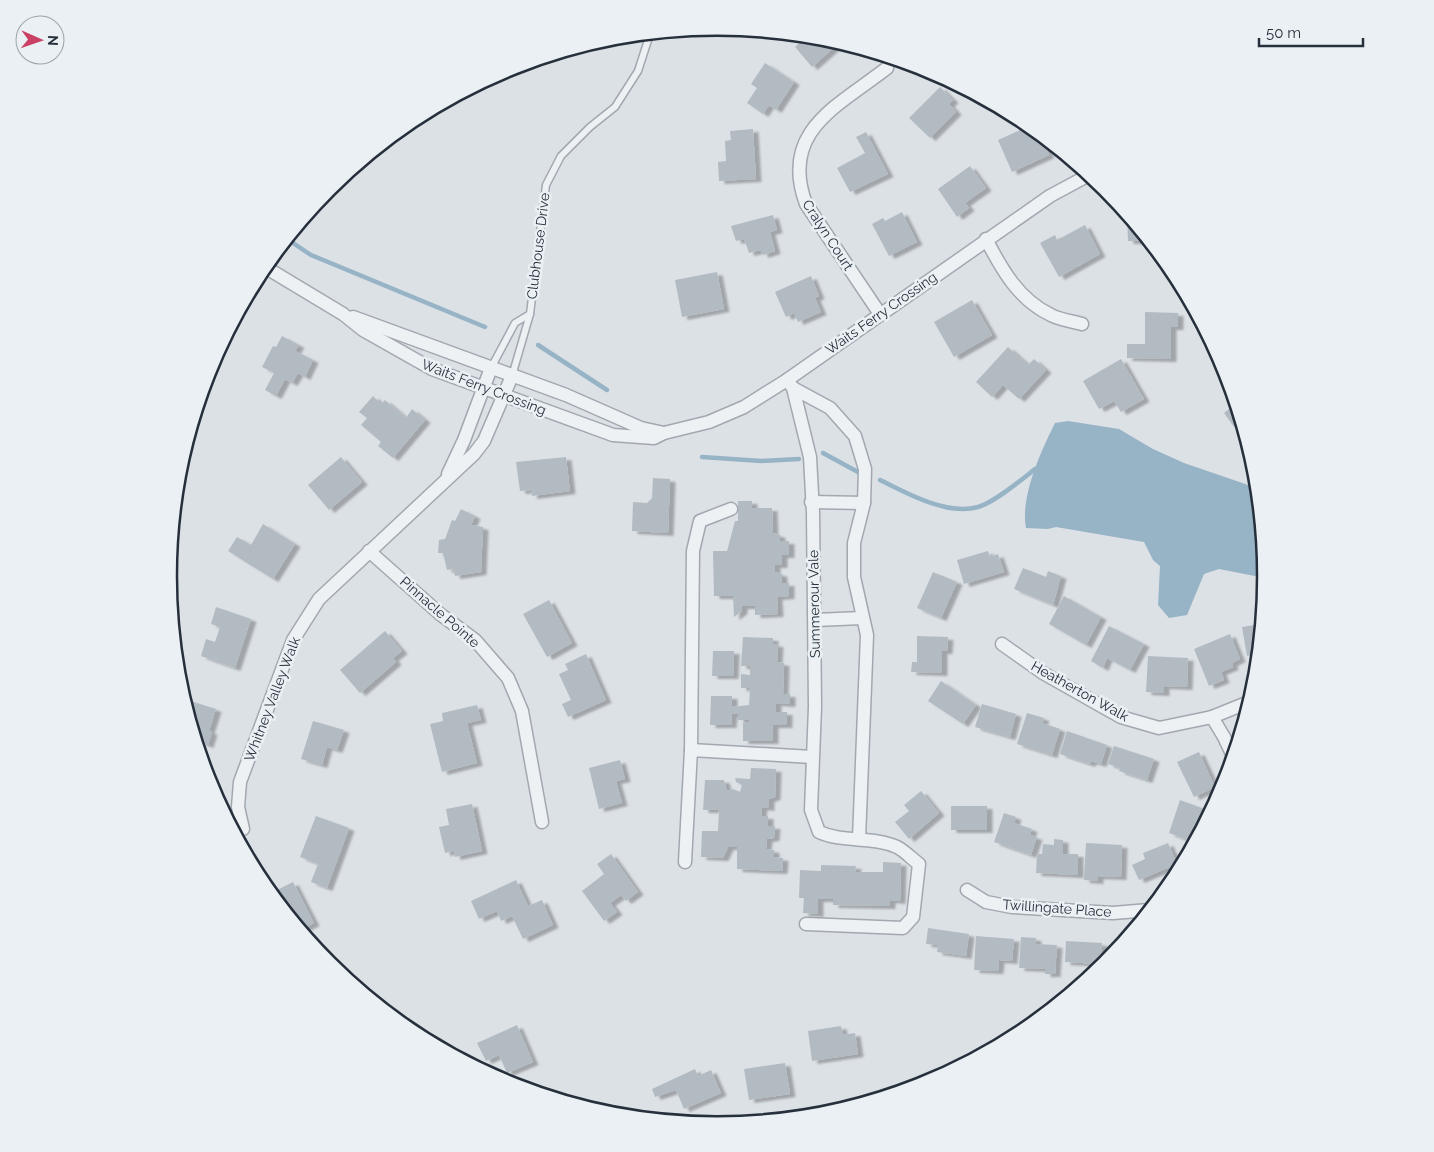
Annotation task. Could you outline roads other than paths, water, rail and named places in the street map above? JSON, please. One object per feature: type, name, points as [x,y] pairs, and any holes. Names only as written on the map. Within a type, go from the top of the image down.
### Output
[{"type":"street","name":"Cralyn Court","points":[[880,314],[806,204],[800,186],[798,168],[803,144],[816,123],[887,68]]},
{"type":"street","name":"Waits Ferry Crossing","points":[[272,270],[343,314],[363,330],[412,359],[504,396],[612,435],[654,438],[664,433],[718,419],[790,384],[880,314],[1050,196],[1082,179]]},
{"type":"street","points":[[986,240],[1002,271],[1024,297],[1052,315],[1082,324]]},
{"type":"street","name":"Waits Ferry Crossing","points":[[343,314],[566,395],[641,428],[664,433]]},
{"type":"street","name":"Whitney Valley Walk","points":[[445,479],[464,440],[491,368]]},
{"type":"street","name":"Whitney Valley Walk","points":[[243,829],[238,807],[240,782],[293,640],[305,618],[319,599],[445,479],[474,454],[484,441],[512,376]]},
{"type":"street","points":[[790,384],[830,408],[855,436],[865,469],[864,504],[854,544],[854,577],[867,635],[859,839],[897,847],[919,864],[913,917],[903,928],[806,924]]},
{"type":"street","name":"Summerour Vale","points":[[790,384],[810,457],[815,620],[812,810],[819,832],[832,837],[859,839]]},
{"type":"street","points":[[811,502],[864,504]]},
{"type":"street","points":[[685,862],[691,750],[693,550],[700,521],[731,509]]},
{"type":"street","name":"Pinnacle Pointe","points":[[370,551],[440,614],[475,640],[508,678],[522,711],[542,822]]},
{"type":"street","points":[[815,620],[862,618]]},
{"type":"street","name":"Heatherton Walk","points":[[1002,644],[1044,673],[1121,717],[1158,728],[1212,717],[1240,705]]},
{"type":"street","points":[[1212,717],[1229,747]]},
{"type":"street","points":[[691,750],[812,757]]},
{"type":"street","name":"Twillingate Place","points":[[967,890],[986,902],[1012,907],[1113,913],[1140,911]]},
{"type":"lane","name":"Clubhouse Drive","points":[[512,376],[530,314],[546,184],[561,156],[590,127],[615,107],[638,71],[648,41]]},
{"type":"lane","name":"Clubhouse Drive","points":[[491,368],[515,323],[530,314]]},
{"type":"water","points":[[1068,421],[1119,429],[1153,449],[1184,463],[1248,485],[1256,541],[1257,576],[1219,569],[1204,574],[1187,615],[1169,618],[1158,605],[1160,566],[1153,560],[1144,542],[1056,527],[1048,529],[1026,528],[1026,502],[1033,474],[1055,423]]},
{"type":"waterway","points":[[293,243],[311,255],[485,327]]},
{"type":"waterway","points":[[538,345],[607,390]]},
{"type":"waterway","points":[[823,453],[858,472]]},
{"type":"waterway","points":[[702,457],[761,461],[799,459]]},
{"type":"waterway","points":[[880,480],[927,502],[940,506],[966,509],[978,507],[992,501],[1035,469]]}]
